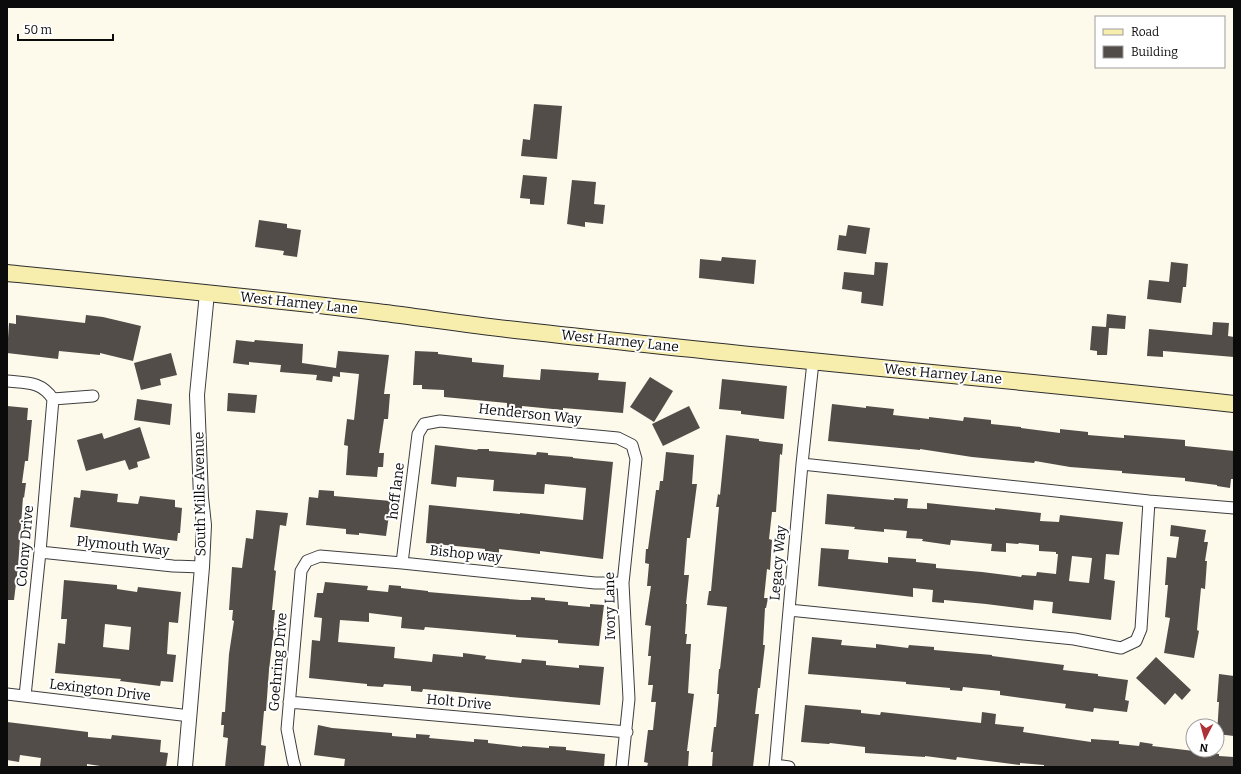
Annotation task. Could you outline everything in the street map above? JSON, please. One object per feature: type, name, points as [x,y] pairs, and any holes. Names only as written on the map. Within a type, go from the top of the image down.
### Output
[{"type":"main road","name":"West Harney Lane","points":[[7,273],[376,312],[521,331],[813,362],[1071,386],[1234,404]]},
{"type":"street","name":"South Mills Avenue","points":[[185,767],[202,568],[204,525],[201,497],[197,395],[207,293]]},
{"type":"street","name":"Legacy Way","points":[[775,766],[802,464],[813,362]]},
{"type":"street","points":[[7,381],[38,384],[49,392],[53,399],[93,396]]},
{"type":"street","name":"Colony Drive","points":[[25,696],[40,552],[53,399]]},
{"type":"street","name":"Henderson Way","points":[[424,424],[440,421],[618,438],[632,446]]},
{"type":"street","name":"hoff lane","points":[[402,563],[418,434],[424,424]]},
{"type":"street","name":"Ivory Lane","points":[[622,767],[630,699],[623,583],[636,459],[632,446]]},
{"type":"street","points":[[802,464],[1149,501],[1234,508]]},
{"type":"street","points":[[789,610],[1074,639],[1121,648],[1136,641],[1140,629],[1149,501]]},
{"type":"street","name":"Plymouth Way","points":[[40,552],[202,568]]},
{"type":"street","name":"Bishop way","points":[[307,561],[320,556],[595,583],[623,583]]},
{"type":"street","name":"Goehring Drive","points":[[295,767],[287,729],[301,571],[307,561]]},
{"type":"street","name":"Lexington Drive","points":[[7,694],[190,716]]},
{"type":"street","name":"Holt Drive","points":[[289,702],[626,732]]},
{"type":"street","points":[[775,766],[789,767]]},
{"type":"building","points":[[534,104],[562,106],[557,159],[521,156],[523,139],[530,140]]},
{"type":"building","points":[[523,175],[547,177],[544,205],[530,204],[530,199],[520,198]]},
{"type":"building","points":[[572,180],[596,182],[594,204],[605,205],[603,224],[585,222],[585,227],[567,224]]},
{"type":"building","points":[[259,220],[287,224],[287,228],[301,230],[297,257],[283,255],[284,251],[255,247]]},
{"type":"building","points":[[848,225],[870,228],[866,254],[837,250],[839,235],[846,236]]},
{"type":"building","points":[[722,257],[756,260],[754,284],[699,278],[700,259],[721,261]]},
{"type":"building","points":[[875,262],[888,263],[883,306],[861,303],[862,292],[842,289],[844,272],[874,275]]},
{"type":"building","points":[[1171,262],[1188,264],[1186,287],[1183,287],[1181,303],[1147,299],[1149,280],[1169,282]]},
{"type":"building","points":[[1107,314],[1126,316],[1125,329],[1109,328],[1107,355],[1097,355],[1097,351],[1090,350],[1092,326],[1106,327]]},
{"type":"building","points":[[16,315],[85,323],[86,315],[103,317],[141,326],[133,361],[100,353],[100,355],[59,351],[58,359],[7,353],[9,323],[16,324]]},
{"type":"building","points":[[1213,322],[1229,323],[1228,336],[1234,337],[1234,357],[1163,351],[1163,357],[1147,356],[1149,329],[1212,335]]},
{"type":"building","points":[[236,340],[303,344],[302,363],[336,368],[338,351],[389,355],[384,394],[390,394],[388,419],[384,419],[379,453],[384,453],[383,467],[378,467],[377,477],[346,475],[348,446],[344,445],[347,419],[354,420],[359,374],[340,372],[340,377],[333,376],[332,382],[316,380],[317,375],[280,372],[281,365],[249,362],[249,365],[233,363]]},
{"type":"building","points":[[415,351],[438,352],[438,354],[472,358],[472,362],[504,365],[503,377],[540,380],[541,369],[599,373],[598,380],[626,382],[623,413],[522,406],[522,409],[507,408],[507,403],[444,397],[444,390],[422,389],[422,385],[413,385]]},
{"type":"building","points":[[171,353],[177,375],[160,379],[161,385],[141,390],[134,363]]},
{"type":"building","points":[[650,377],[673,391],[654,422],[630,407]]},
{"type":"building","points":[[722,379],[787,386],[784,419],[741,414],[741,411],[719,409]]},
{"type":"building","points":[[228,393],[257,395],[255,413],[227,411]]},
{"type":"building","points":[[137,399],[172,404],[170,425],[134,420]]},
{"type":"building","points":[[832,404],[866,408],[866,406],[894,409],[893,415],[929,419],[929,417],[963,421],[964,417],[991,420],[991,424],[1060,433],[1060,429],[1088,432],[1088,435],[1124,438],[1124,435],[1185,440],[1185,446],[1234,451],[1234,479],[1231,479],[1230,488],[1185,481],[1185,478],[1122,473],[1122,471],[1070,467],[1035,461],[1034,463],[972,457],[920,449],[828,441]]},
{"type":"building","points":[[7,406],[28,408],[27,420],[32,420],[28,461],[25,461],[22,483],[26,483],[24,498],[23,497],[14,600],[7,600]]},
{"type":"building","points":[[689,406],[700,428],[663,446],[652,424]]},
{"type":"building","points":[[140,427],[150,458],[137,462],[138,467],[129,470],[125,460],[86,471],[77,440],[102,433],[104,439]]},
{"type":"building","points":[[726,435],[783,444],[782,455],[780,454],[776,512],[772,512],[769,539],[772,540],[770,570],[767,569],[764,598],[768,598],[765,608],[763,645],[765,645],[760,688],[758,688],[755,714],[759,714],[753,767],[712,767],[713,752],[711,752],[714,727],[716,727],[719,694],[717,694],[719,669],[727,607],[707,605],[709,591],[711,591],[719,507],[716,507],[718,494],[720,495]]},
{"type":"building","points":[[435,445],[477,450],[489,449],[489,451],[536,455],[537,452],[548,453],[548,455],[613,462],[603,559],[540,551],[540,554],[499,549],[499,553],[485,551],[485,549],[426,543],[429,505],[583,520],[586,488],[545,484],[544,494],[493,491],[494,480],[457,477],[456,487],[431,484]]},
{"type":"building","points":[[666,452],[694,455],[692,484],[697,484],[690,538],[687,538],[684,575],[689,575],[685,634],[687,634],[686,644],[691,644],[688,693],[694,694],[687,751],[689,751],[688,767],[647,767],[648,763],[644,762],[648,730],[653,730],[656,702],[651,702],[653,685],[648,685],[651,656],[648,656],[651,626],[645,625],[651,586],[647,586],[649,564],[645,563],[656,490],[659,490],[660,481],[663,481]]},
{"type":"building","points":[[81,490],[118,494],[117,502],[138,504],[140,496],[175,500],[175,507],[182,508],[180,533],[178,533],[177,541],[70,527],[74,497],[80,498]]},
{"type":"building","points":[[319,490],[334,491],[334,496],[391,501],[386,536],[359,533],[359,535],[346,534],[346,529],[306,525],[309,497],[318,498]]},
{"type":"building","points":[[827,494],[894,500],[894,498],[908,499],[907,508],[927,509],[927,503],[1041,513],[1040,521],[1059,522],[1060,515],[1123,522],[1119,555],[1106,554],[1104,579],[1115,581],[1111,620],[1052,613],[1053,602],[1034,600],[1033,610],[944,600],[944,603],[932,602],[933,590],[913,588],[913,597],[818,586],[821,548],[849,550],[848,559],[888,563],[888,557],[916,559],[916,562],[936,564],[936,568],[1021,577],[1022,575],[1036,576],[1037,572],[1056,574],[1058,554],[1056,554],[1056,552],[1039,551],[1039,545],[1006,543],[1006,552],[991,551],[992,544],[951,540],[950,545],[922,541],[923,539],[906,538],[907,531],[884,529],[884,532],[825,524]],"holes":[[[1072,556],[1092,558],[1089,583],[1069,581]]]},
{"type":"building","points":[[256,510],[288,513],[286,526],[280,525],[274,570],[276,571],[272,610],[275,610],[274,629],[261,745],[266,746],[264,767],[225,767],[228,738],[223,737],[224,725],[221,725],[222,712],[225,712],[229,654],[234,621],[232,620],[233,610],[229,610],[232,567],[242,568],[246,538],[253,539]]},
{"type":"building","points":[[1171,525],[1206,530],[1204,542],[1208,542],[1205,561],[1207,561],[1205,589],[1201,588],[1197,630],[1199,631],[1194,658],[1164,653],[1170,618],[1165,617],[1168,585],[1165,585],[1167,557],[1176,558],[1179,537],[1170,536]]},
{"type":"building","points":[[64,580],[117,585],[117,589],[137,592],[138,587],[181,592],[178,623],[169,622],[167,654],[176,655],[173,682],[161,681],[160,686],[120,681],[121,679],[55,673],[58,643],[65,644],[67,619],[61,619]],"holes":[[[105,624],[131,627],[129,650],[103,647]]]},
{"type":"building","points":[[325,582],[368,586],[367,590],[388,592],[389,585],[428,592],[521,600],[531,600],[531,597],[545,598],[545,600],[568,602],[568,605],[590,607],[590,604],[604,605],[599,646],[558,643],[558,640],[516,637],[516,635],[425,627],[424,630],[401,628],[402,617],[369,613],[369,622],[340,620],[338,642],[395,647],[394,658],[432,662],[433,654],[463,657],[463,653],[486,656],[485,659],[521,663],[522,659],[546,661],[546,665],[579,668],[579,665],[604,667],[600,705],[423,689],[422,692],[411,691],[411,686],[384,684],[383,687],[367,686],[367,684],[309,678],[312,640],[320,641],[322,618],[314,617],[317,593],[323,593]]},
{"type":"building","points":[[812,637],[842,640],[841,645],[876,648],[876,644],[908,648],[909,645],[934,647],[934,650],[992,655],[1064,665],[1063,670],[1098,674],[1098,676],[1128,680],[1125,700],[1129,701],[1127,712],[1094,708],[1093,712],[1065,708],[1066,704],[1000,695],[1000,691],[963,687],[962,691],[950,690],[950,688],[906,684],[906,682],[808,674]]},
{"type":"building","points":[[1156,657],[1191,690],[1182,700],[1175,693],[1165,705],[1136,678]]},
{"type":"building","points":[[1219,674],[1234,676],[1234,736],[1225,735],[1225,718],[1218,718],[1219,702],[1217,702]]},
{"type":"building","points":[[805,705],[861,710],[861,713],[880,715],[881,712],[981,723],[982,712],[996,714],[995,724],[1024,727],[1023,732],[1091,742],[1091,739],[1119,741],[1119,744],[1139,746],[1140,742],[1153,744],[1152,746],[1185,750],[1185,758],[1234,757],[1234,767],[1044,767],[1044,765],[1020,763],[1020,765],[957,757],[956,760],[925,756],[865,753],[865,747],[830,743],[801,742]]},
{"type":"building","points":[[7,722],[88,732],[88,737],[111,739],[112,735],[161,740],[160,752],[168,753],[166,767],[107,767],[87,764],[87,767],[45,767],[40,766],[41,758],[20,755],[19,762],[7,760]]},
{"type":"building","points":[[318,725],[332,728],[392,733],[392,736],[416,738],[416,734],[430,735],[429,738],[474,742],[474,739],[488,740],[488,743],[522,747],[566,747],[566,750],[605,754],[604,767],[344,767],[345,759],[314,755]]}]
